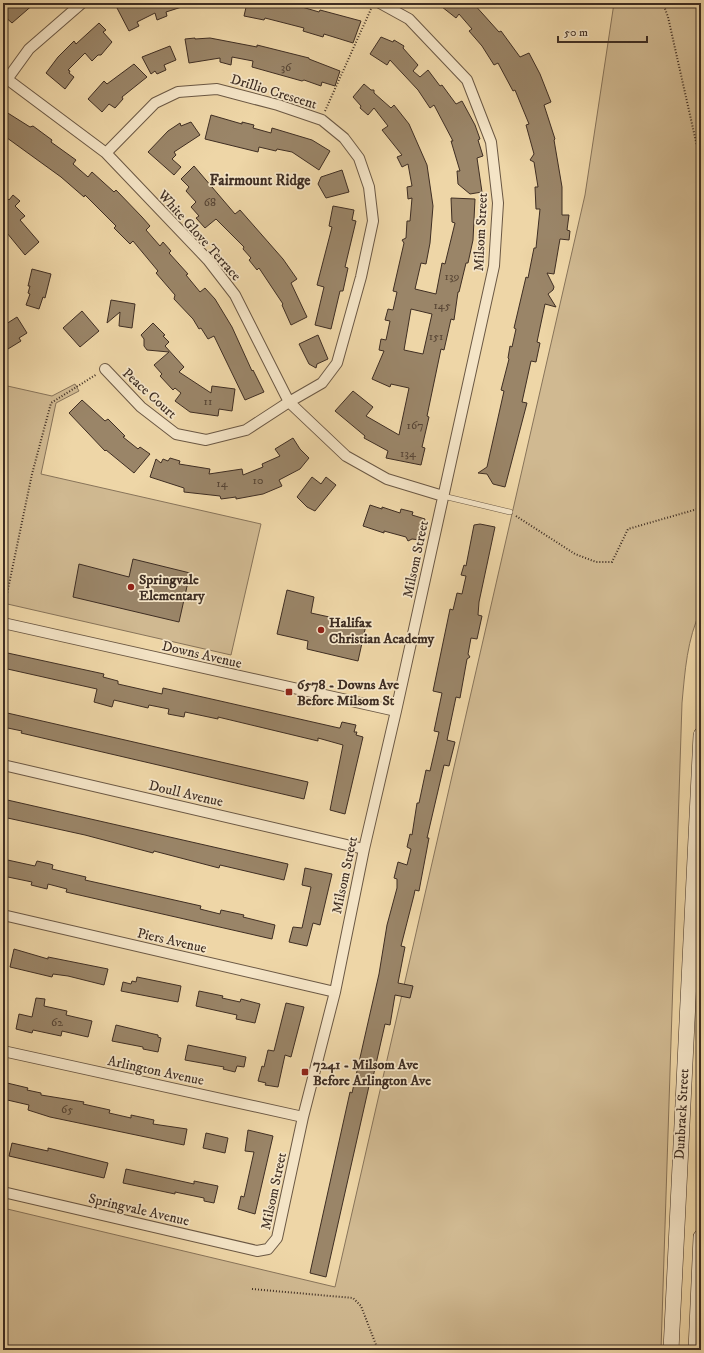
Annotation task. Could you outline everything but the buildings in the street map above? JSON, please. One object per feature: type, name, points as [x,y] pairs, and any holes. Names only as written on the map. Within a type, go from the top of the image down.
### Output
[{"type":"main road","name":"Dunbrack Street","points":[[670,1350],[701,735]]},
{"type":"main road","points":[[696,1350],[701,1236]]},
{"type":"street","points":[[6,77],[29,49],[82,3]]},
{"type":"street","name":"Milsom Street","points":[[268,1249],[278,1238],[303,1117],[335,992],[364,849],[494,266],[498,203],[491,142],[467,80],[409,19],[380,3]]},
{"type":"street","name":"White Glove Terrace","points":[[6,77],[106,154],[208,260],[235,295],[289,402],[346,456],[388,479],[443,496]]},
{"type":"street","name":"Drillio Crescent","points":[[106,154],[155,103],[178,92],[217,89],[278,105],[322,120],[344,138],[359,158],[369,187],[373,221],[337,363],[322,383],[289,402]]},
{"type":"street","name":"Peace Court","points":[[105,369],[141,407],[176,434],[183,436],[206,440],[246,430],[289,402]]},
{"type":"street","name":"Downs Avenue","points":[[3,623],[396,711]]},
{"type":"street","name":"Doull Avenue","points":[[3,765],[364,849]]},
{"type":"street","name":"Piers Avenue","points":[[3,915],[335,992]]},
{"type":"street","name":"Arlington Avenue","points":[[3,1051],[303,1117]]},
{"type":"street","name":"Springvale Avenue","points":[[3,1192],[257,1251],[268,1249]]},
{"type":"lane","points":[[443,496],[510,512]]},
{"type":"path","points":[[322,120],[374,3]]},
{"type":"path","points":[[663,3],[701,164]]},
{"type":"path","points":[[3,614],[32,474],[51,403],[105,369]]},
{"type":"path","points":[[510,512],[575,554],[596,562],[612,562],[628,529],[701,508]]},
{"type":"path","points":[[252,1289],[353,1298],[362,1306],[378,1350]]},
{"type":"shaded area","points":[[614,3],[701,3],[701,610],[696,621],[690,644],[682,703],[661,1350],[3,1350],[3,1208],[335,1287],[585,195]]},
{"type":"shaded area","points":[[75,384],[79,391],[56,403],[41,474],[261,524],[231,655],[3,603],[3,385],[52,396]]},
{"type":"place","name":"Springvale Elementary","points":[[131,587]]},
{"type":"place","name":"Halifax Christian Academy","points":[[321,630]]},
{"type":"place","name":"6578 - Downs Ave Before Milsom St","points":[[289,692]]},
{"type":"place","name":"7241 - Milsom Ave Before Arlington Ave","points":[[305,1072]]},
{"type":"district","name":"Fairmount Ridge","points":[[260,180]]}]
